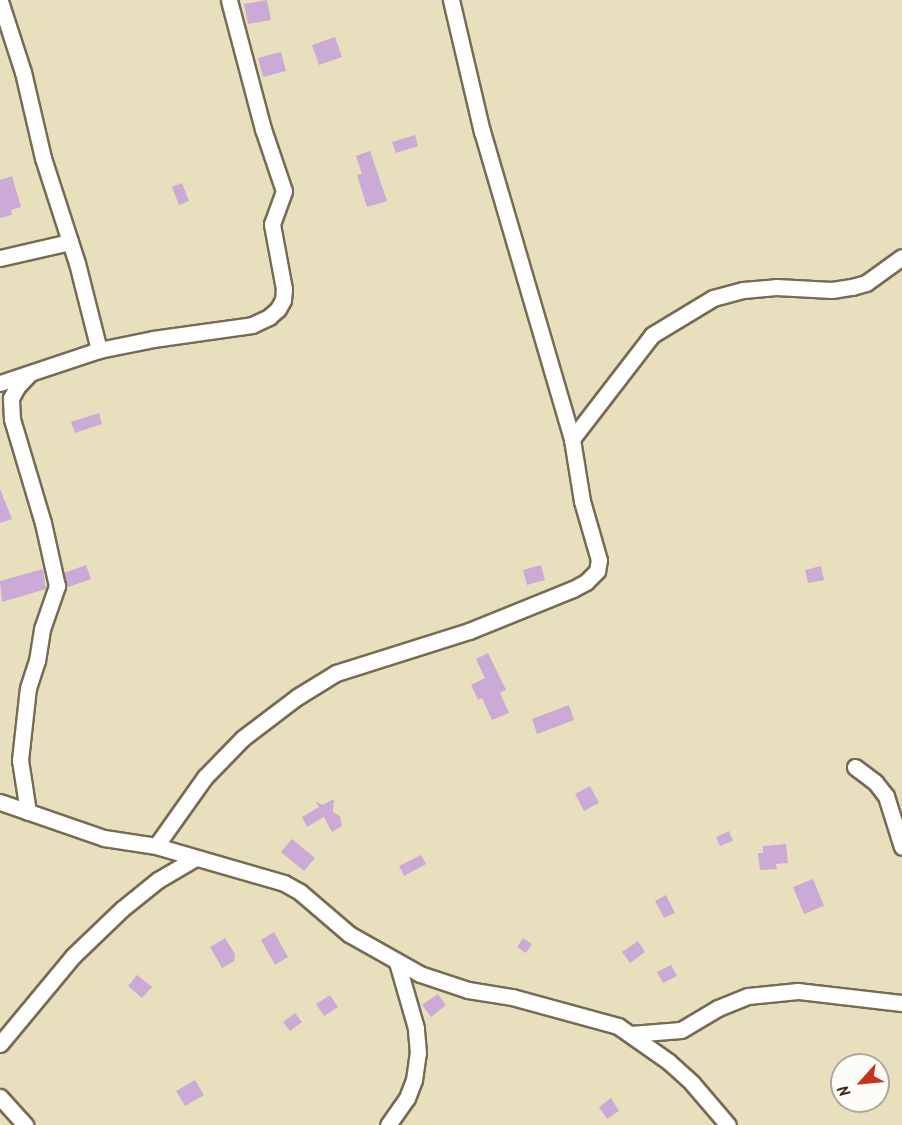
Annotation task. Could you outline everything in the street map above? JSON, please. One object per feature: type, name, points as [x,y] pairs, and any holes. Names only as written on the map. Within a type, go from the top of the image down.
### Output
[{"type":"street","points":[[0,383],[99,350],[153,339],[252,325],[269,317],[283,300],[284,289],[272,224],[284,191],[263,129],[229,0]]},
{"type":"street","points":[[156,846],[205,777],[243,738],[297,697],[336,673],[469,631],[586,582],[597,571],[599,560],[582,501],[572,439],[482,132],[451,0]]},
{"type":"street","points":[[0,1],[99,350]]},
{"type":"street","points":[[0,258],[70,242]]},
{"type":"street","points":[[572,439],[652,335],[713,298],[742,290],[776,287],[832,290],[852,288],[866,283],[902,257]]},
{"type":"street","points":[[28,812],[20,760],[28,688],[37,661],[42,629],[57,586],[44,523],[12,419],[11,398],[29,374]]},
{"type":"street","points":[[855,767],[875,782],[886,796],[902,847]]},
{"type":"street","points":[[0,802],[104,838],[156,846],[284,883],[300,892],[349,934],[420,974],[468,990],[512,997],[578,1013],[618,1026],[692,1083],[728,1125]]},
{"type":"street","points":[[0,1044],[73,956],[122,909],[158,880],[194,858]]},
{"type":"street","points":[[388,1125],[407,1098],[414,1080],[418,1053],[416,1028],[397,962]]},
{"type":"street","points":[[631,1034],[681,1030],[718,1008],[748,996],[798,991],[902,1003]]},
{"type":"street","points":[[0,1097],[25,1125]]},
{"type":"building","points":[[267,0],[271,20],[248,24],[244,4]]},
{"type":"building","points":[[335,37],[342,57],[319,65],[312,45]]},
{"type":"building","points":[[281,52],[286,71],[263,77],[258,58]]},
{"type":"building","points":[[415,135],[418,146],[396,153],[392,142]]},
{"type":"building","points":[[370,151],[387,201],[367,207],[357,175],[362,174],[356,156]]},
{"type":"building","points":[[12,176],[21,207],[11,210],[12,215],[0,218],[0,180]]},
{"type":"building","points":[[182,183],[189,201],[179,205],[172,187]]},
{"type":"building","points":[[99,413],[102,424],[75,433],[71,422]]},
{"type":"building","points":[[0,489],[12,519],[0,523]]},
{"type":"building","points":[[86,565],[91,579],[68,587],[64,573]]},
{"type":"building","points":[[541,565],[545,580],[527,585],[523,570]]},
{"type":"building","points":[[821,566],[824,580],[808,583],[805,570]]},
{"type":"building","points":[[43,569],[46,589],[2,602],[0,581]]},
{"type":"building","points":[[488,653],[506,690],[500,693],[509,713],[492,720],[482,698],[478,700],[471,685],[485,678],[476,659]]},
{"type":"building","points":[[569,705],[574,720],[537,734],[532,719]]},
{"type":"building","points":[[590,786],[599,803],[584,811],[575,794]]},
{"type":"building","points":[[334,799],[333,812],[340,816],[342,826],[332,832],[324,817],[307,827],[302,817],[319,807],[315,801],[322,805]]},
{"type":"building","points":[[729,831],[733,841],[720,846],[716,837]]},
{"type":"building","points":[[292,839],[315,858],[304,871],[281,852]]},
{"type":"building","points":[[786,844],[788,863],[776,864],[777,869],[760,870],[758,853],[763,853],[763,846]]},
{"type":"building","points":[[421,855],[426,864],[404,876],[399,866]]},
{"type":"building","points":[[813,879],[824,906],[804,914],[793,887]]},
{"type":"building","points":[[666,895],[675,913],[664,918],[655,901]]},
{"type":"building","points":[[274,932],[288,957],[275,965],[261,940]]},
{"type":"building","points":[[225,938],[235,954],[234,961],[222,968],[210,947]]},
{"type":"building","points":[[523,938],[532,944],[526,953],[517,947]]},
{"type":"building","points":[[638,941],[645,952],[630,963],[622,952]]},
{"type":"building","points":[[671,965],[677,976],[663,983],[657,972]]},
{"type":"building","points":[[137,975],[152,987],[142,998],[128,986]]},
{"type":"building","points":[[438,994],[446,1005],[431,1017],[422,1005]]},
{"type":"building","points":[[330,995],[338,1007],[324,1016],[316,1004]]},
{"type":"building","points":[[295,1013],[302,1022],[290,1031],[283,1022]]},
{"type":"building","points":[[195,1080],[204,1095],[185,1106],[176,1091]]},
{"type":"building","points":[[611,1098],[619,1111],[607,1119],[599,1107]]}]
